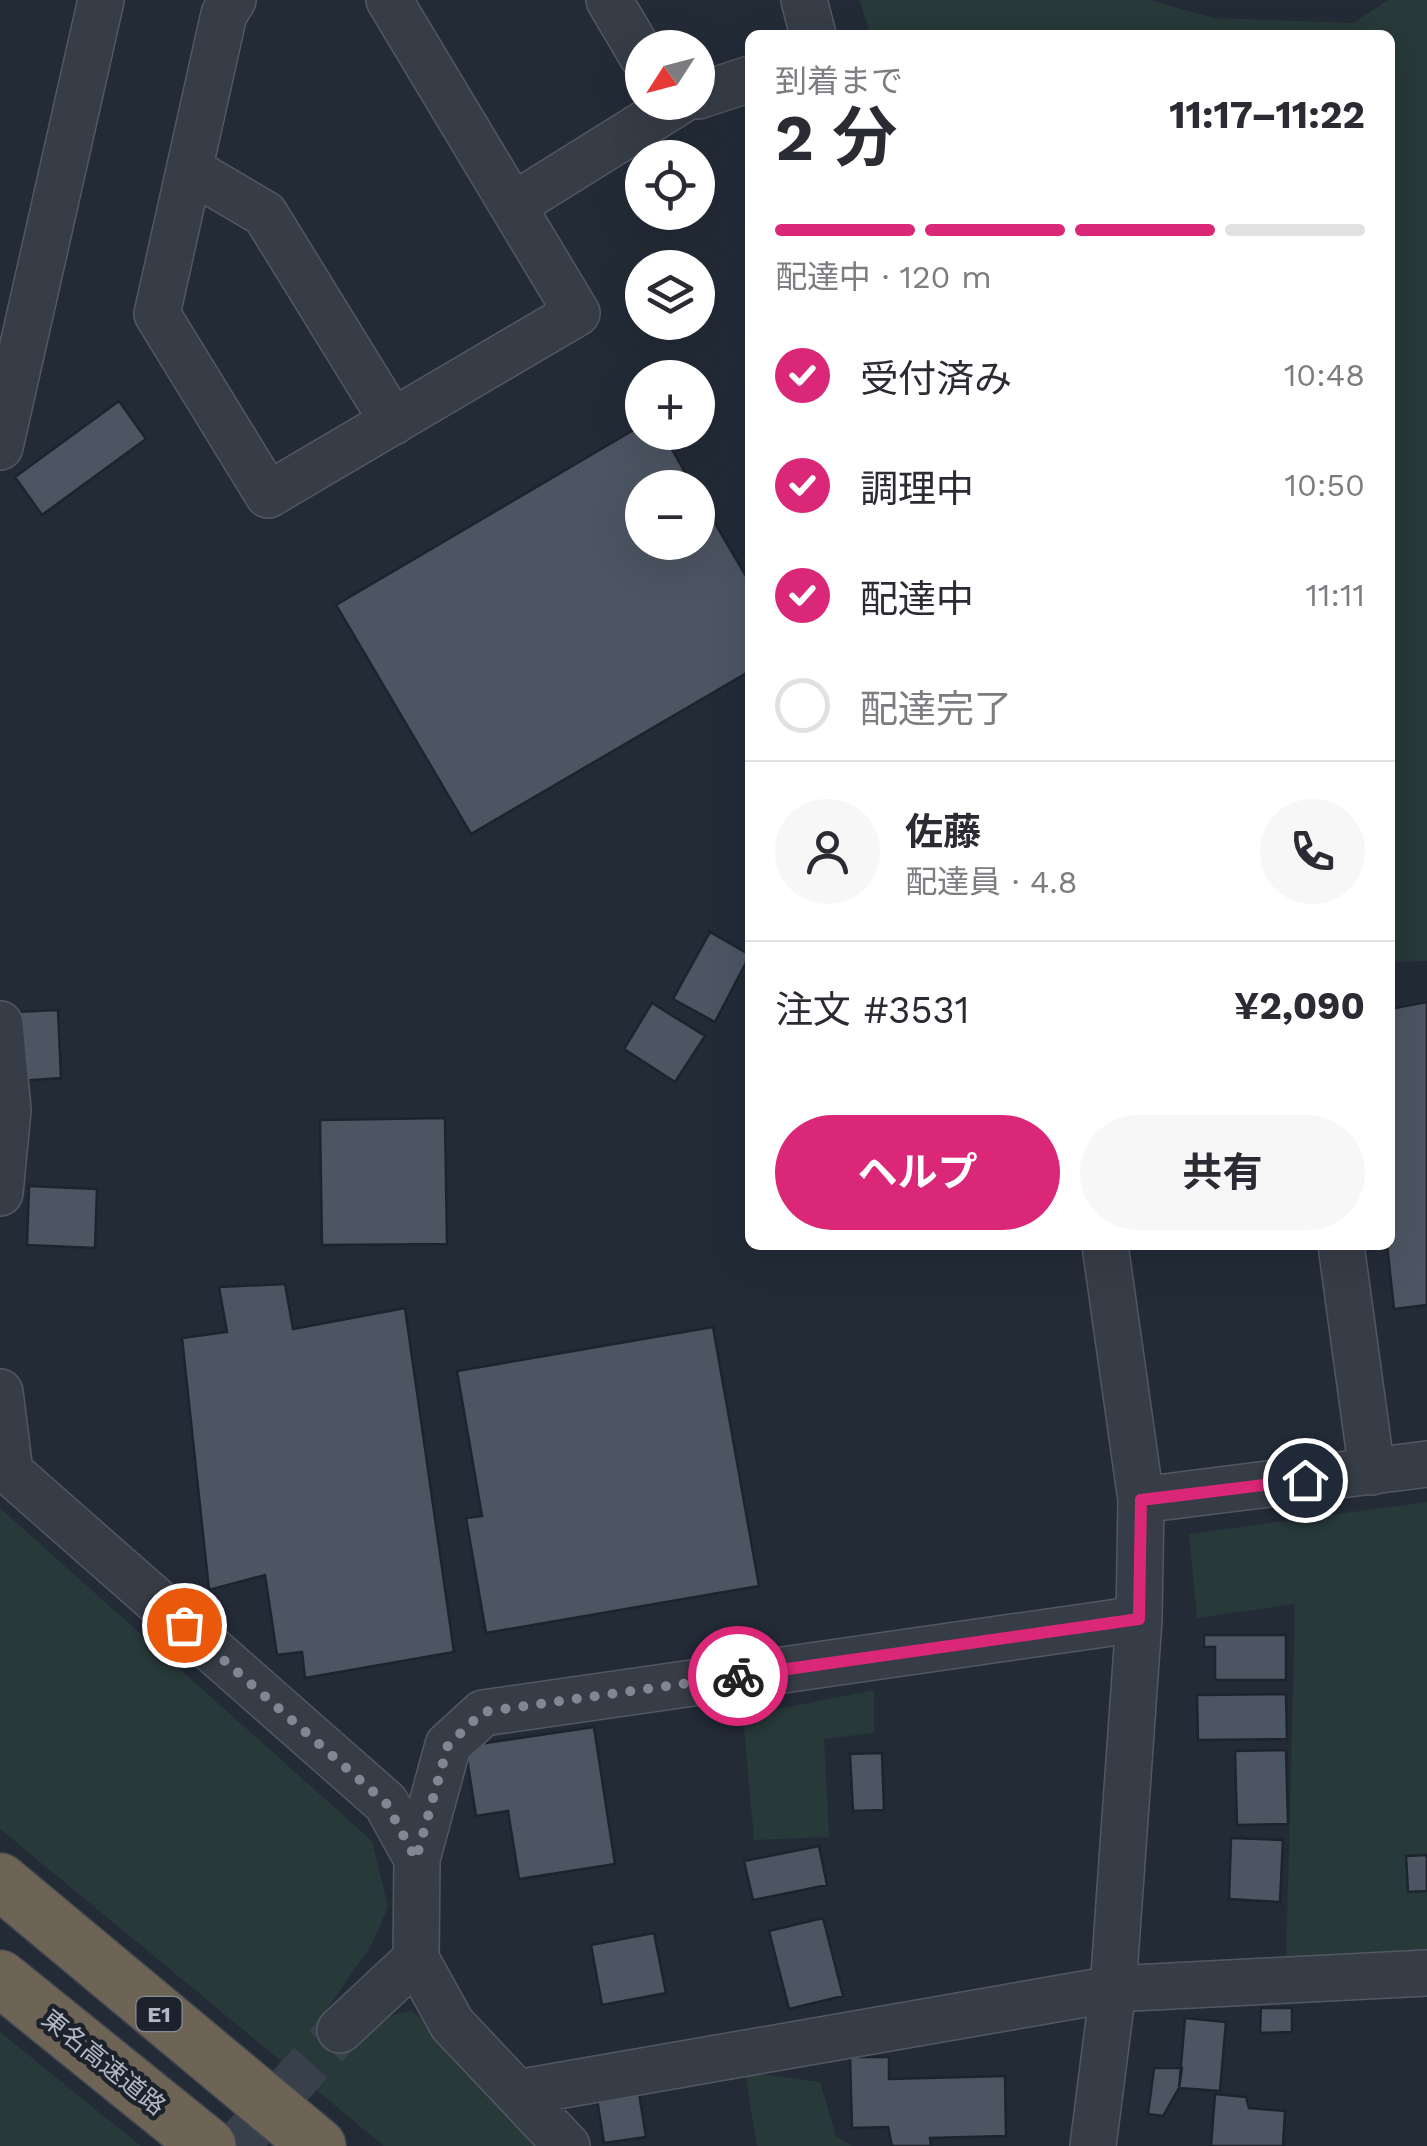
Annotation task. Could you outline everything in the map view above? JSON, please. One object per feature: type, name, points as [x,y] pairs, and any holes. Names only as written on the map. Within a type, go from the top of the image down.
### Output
[{"type":"highway","name":"E1","points":[[0,1881],[318,2146]]},
{"type":"highway","name":"東名高速道路","points":[[0,1978],[208,2146]]},
{"type":"street","points":[[0,447],[101,0]]},
{"type":"street","points":[[234,0],[224,14],[157,314],[268,494],[576,313],[388,0]]},
{"type":"street","points":[[609,0],[627,30]]},
{"type":"street","points":[[804,0],[813,30]]},
{"type":"street","points":[[715,90],[745,81]]},
{"type":"street","points":[[514,205],[650,120]]},
{"type":"street","points":[[192,171],[265,214],[394,422]]},
{"type":"street","points":[[0,1024],[8,1110],[0,1194]]},
{"type":"street","points":[[1092,2146],[1112,1988],[1139,1619],[1141,1500],[1106,1250]]},
{"type":"street","points":[[1341,1250],[1372,1472]]},
{"type":"street","points":[[0,1392],[5,1471],[386,1803],[416,1859]]},
{"type":"street","points":[[1141,1500],[1427,1464]]},
{"type":"street","points":[[567,2146],[452,2024],[416,1960],[416,1859],[448,1745],[483,1712],[1139,1619]]},
{"type":"street","points":[[340,2030],[416,1960]]},
{"type":"street","points":[[517,2093],[1112,1988],[1427,1973]]},
{"type":"shaded area","points":[[859,0],[1151,0],[1213,18],[1353,23],[1388,0],[1427,0],[1427,961],[1395,962],[1395,30],[869,30]]},
{"type":"shaded area","points":[[1427,1502],[1427,1966],[1286,1968],[1295,1604],[1197,1618],[1189,1534]]},
{"type":"shaded area","points":[[0,1508],[372,1841],[388,1907],[372,1944],[310,2034],[411,2011],[445,2037],[549,2146],[384,2146],[0,1829]]},
{"type":"shaded area","points":[[874,1690],[874,1733],[824,1739],[829,1837],[754,1840],[743,1716]]},
{"type":"shaded area","points":[[0,2032],[141,2146],[0,2146]]},
{"type":"shaded area","points":[[745,2072],[820,2082],[836,2136],[852,2146],[757,2146]]},
{"type":"building","points":[[119,401],[146,439],[42,515],[15,477]]},
{"type":"building","points":[[625,435],[625,450],[672,450],[684,470],[625,470],[625,560],[715,560],[715,523],[745,574],[745,674],[471,834],[336,605]]},
{"type":"building","points":[[710,932],[745,952],[745,965],[715,1022],[673,999]]},
{"type":"building","points":[[1427,1002],[1427,1305],[1394,1309],[1388,1250],[1395,1250],[1395,1008]]},
{"type":"building","points":[[652,1003],[705,1036],[675,1082],[624,1049]]},
{"type":"building","points":[[58,1010],[61,1078],[18,1081],[14,1012]]},
{"type":"building","points":[[445,1118],[447,1244],[322,1245],[320,1120]]},
{"type":"building","points":[[29,1186],[97,1189],[95,1248],[27,1245]]},
{"type":"building","points":[[285,1284],[293,1329],[405,1308],[454,1652],[305,1678],[302,1652],[277,1655],[265,1575],[209,1590],[182,1338],[227,1332],[219,1287]]},
{"type":"building","points":[[713,1327],[759,1586],[486,1633],[466,1518],[482,1516],[457,1371]]},
{"type":"building","points":[[1204,1635],[1286,1635],[1286,1680],[1215,1680],[1215,1647],[1204,1647]]},
{"type":"building","points":[[1286,1694],[1287,1739],[1198,1740],[1197,1695]]},
{"type":"building","points":[[594,1727],[615,1864],[519,1879],[508,1811],[476,1816],[465,1746]]},
{"type":"building","points":[[1286,1750],[1288,1824],[1237,1825],[1235,1751]]},
{"type":"building","points":[[882,1753],[884,1810],[853,1811],[850,1754]]},
{"type":"building","points":[[1231,1838],[1283,1840],[1280,1902],[1229,1899]]},
{"type":"building","points":[[819,1846],[827,1885],[753,1900],[744,1861]]},
{"type":"building","points":[[1427,1855],[1427,1891],[1408,1892],[1406,1856]]},
{"type":"building","points":[[823,1918],[843,1996],[789,2009],[769,1931]]},
{"type":"building","points":[[654,1933],[666,1993],[602,2005],[591,1945]]},
{"type":"building","points":[[1261,2008],[1292,2008],[1292,2032],[1260,2033]]},
{"type":"building","points":[[1185,2018],[1226,2022],[1220,2091],[1179,2088]]},
{"type":"building","points":[[850,2057],[889,2057],[889,2079],[1005,2076],[1006,2136],[930,2138],[931,2146],[892,2146],[888,2127],[852,2128]]},
{"type":"building","points":[[1154,2068],[1182,2068],[1179,2088],[1163,2116],[1148,2114]]},
{"type":"building","points":[[639,2093],[646,2137],[604,2143],[597,2099]]},
{"type":"building","points":[[1215,2094],[1246,2097],[1249,2108],[1285,2111],[1283,2146],[1211,2146]]},
{"type":"tunnel","points":[[236,2146],[340,2030]]},
{"type":"way so far","points":[[184,1625],[386,1803],[416,1859],[448,1745],[483,1712],[738,1676]]},
{"type":"route","points":[[738,1676],[1139,1619],[1141,1500],[1305,1480]]}]
